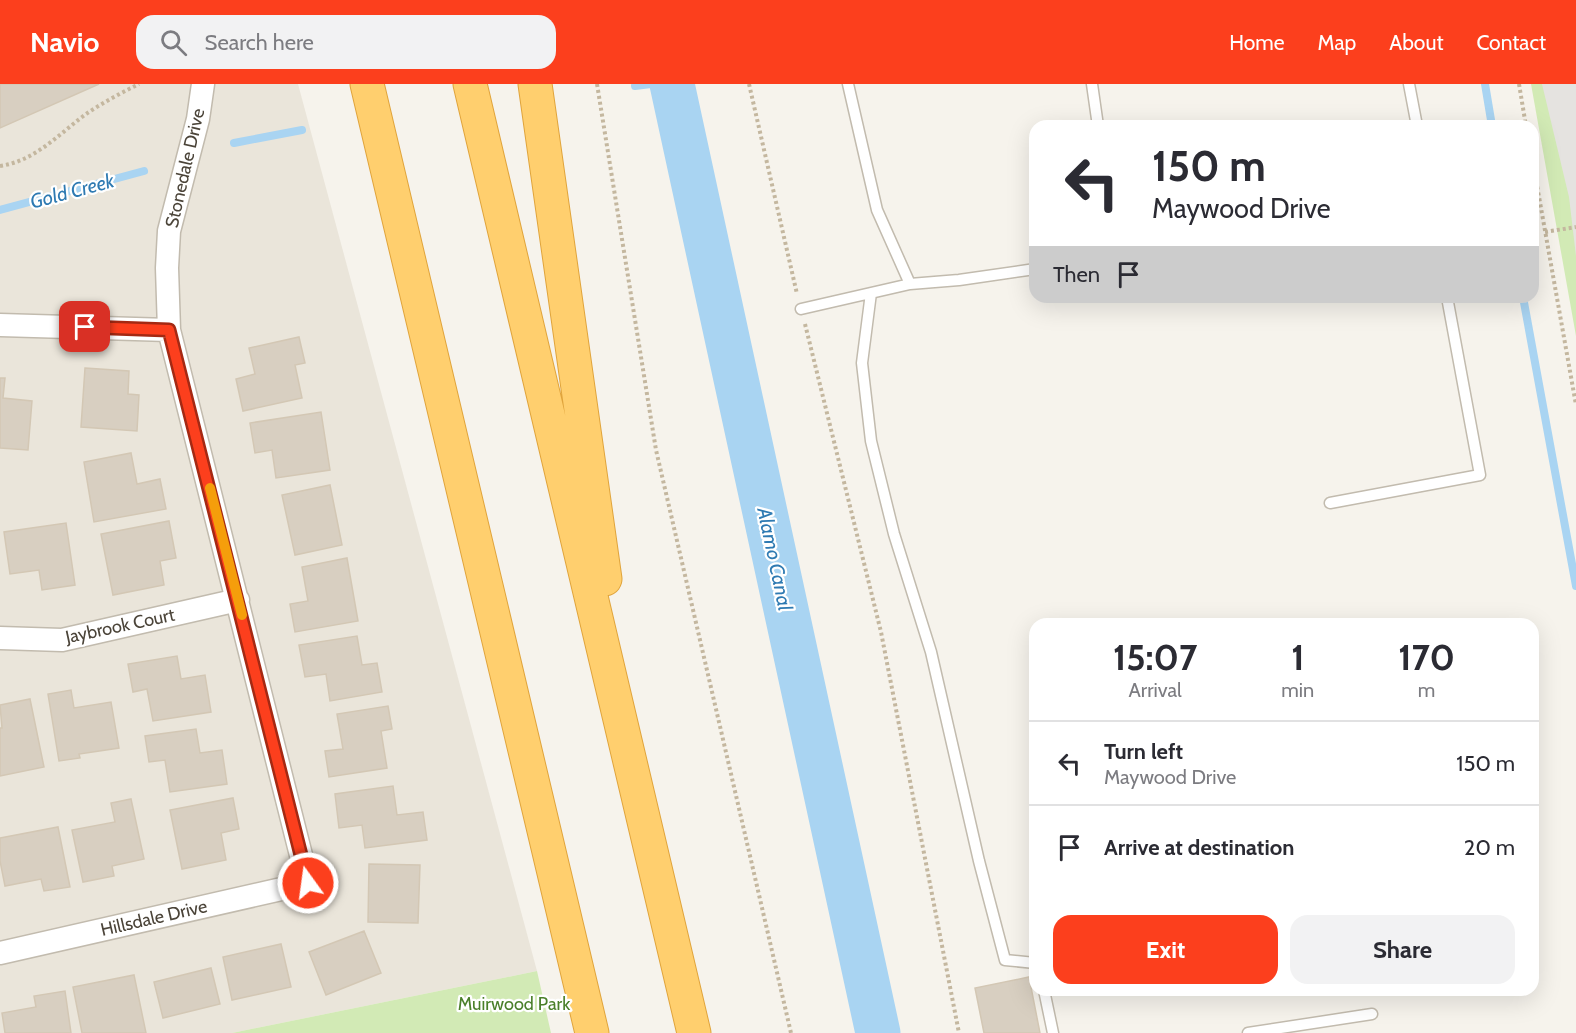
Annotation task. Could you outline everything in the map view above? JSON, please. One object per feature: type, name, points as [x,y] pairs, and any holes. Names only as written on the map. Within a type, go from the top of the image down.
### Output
[{"type":"highway","points":[[367,84],[592,1033]]},
{"type":"highway","points":[[470,84],[694,1033]]},
{"type":"highway","points":[[535,84],[605,570],[606,659]]},
{"type":"street","name":"Stonedale Drive","points":[[203,84],[198,119],[169,231],[167,268],[169,330],[308,883]]},
{"type":"street","points":[[0,325],[169,330]]},
{"type":"street","name":"Jaybrook Court","points":[[0,638],[62,640],[238,600]]},
{"type":"street","name":"Hillsdale Drive","points":[[0,953],[308,883]]},
{"type":"lane","points":[[848,84],[877,210],[910,284]]},
{"type":"lane","points":[[1092,84],[1097,120]]},
{"type":"lane","points":[[1409,84],[1416,120]]},
{"type":"lane","points":[[801,309],[910,284],[1029,271]]},
{"type":"lane","points":[[871,293],[862,363],[871,441],[894,534],[931,652],[979,861],[1005,960],[1029,962]]},
{"type":"lane","points":[[1330,503],[1480,475],[1448,303]]},
{"type":"lane","points":[[1045,996],[1053,1033]]},
{"type":"lane","points":[[1248,1033],[1372,1014]]},
{"type":"path","points":[[0,166],[16,164],[45,147],[87,113],[139,84]]},
{"type":"path","points":[[597,84],[656,450],[791,1033]]},
{"type":"path","points":[[748,84],[881,632],[959,1033]]},
{"type":"path","points":[[1519,84],[1525,120]]},
{"type":"path","points":[[1539,198],[1576,405]]},
{"type":"path","points":[[1545,232],[1576,227]]},
{"type":"shaded area","points":[[0,84],[298,84],[537,971],[232,1033],[0,1033]]},
{"type":"shaded area","points":[[1542,84],[1576,84],[1576,256],[1569,197]]},
{"type":"green space","points":[[1531,84],[1576,84],[1576,336],[1539,120]]},
{"type":"green space","name":"Muirwood Park","points":[[537,971],[551,1033],[232,1033]]},
{"type":"building","points":[[0,84],[99,84],[0,128]]},
{"type":"building","points":[[299,337],[305,363],[295,365],[302,398],[243,411],[236,379],[255,374],[249,348]]},
{"type":"building","points":[[85,368],[129,371],[128,394],[139,395],[137,431],[81,427]]},
{"type":"building","points":[[0,378],[5,378],[3,398],[32,401],[28,450],[0,448]]},
{"type":"building","points":[[321,412],[330,470],[276,478],[272,450],[255,453],[250,423]]},
{"type":"building","points":[[131,453],[137,484],[160,479],[166,509],[94,522],[84,462]]},
{"type":"building","points":[[330,485],[342,545],[295,555],[282,495]]},
{"type":"building","points":[[169,521],[176,558],[160,561],[164,585],[113,595],[101,534]]},
{"type":"building","points":[[66,523],[75,585],[42,590],[39,570],[10,574],[4,532]]},
{"type":"building","points":[[347,558],[358,621],[295,632],[290,604],[308,601],[302,567]]},
{"type":"building","points":[[357,636],[362,665],[377,663],[382,692],[330,701],[326,674],[305,677],[299,645]]},
{"type":"building","points":[[177,656],[181,679],[205,675],[211,712],[153,721],[147,689],[133,692],[128,664]]},
{"type":"building","points":[[71,690],[74,708],[111,702],[119,748],[79,754],[80,758],[59,761],[48,694]]},
{"type":"building","points":[[30,699],[44,767],[0,776],[0,728],[2,728],[0,705]]},
{"type":"building","points":[[388,706],[392,729],[381,731],[387,768],[329,777],[325,751],[343,749],[337,714]]},
{"type":"building","points":[[196,729],[200,753],[222,750],[227,784],[170,792],[165,760],[149,762],[145,736]]},
{"type":"building","points":[[393,786],[397,815],[423,812],[427,840],[365,848],[362,825],[339,828],[335,794]]},
{"type":"building","points":[[233,798],[239,829],[221,833],[226,860],[182,869],[170,810]]},
{"type":"building","points":[[131,799],[144,859],[112,866],[114,876],[83,882],[72,830],[115,822],[111,803]]},
{"type":"building","points":[[58,827],[70,887],[44,891],[41,879],[5,886],[0,861],[0,838]]},
{"type":"building","points":[[369,864],[420,865],[418,923],[368,922]]},
{"type":"building","points":[[364,931],[381,973],[326,995],[309,952]]},
{"type":"building","points":[[281,944],[291,987],[232,1000],[223,957]]},
{"type":"building","points":[[211,968],[220,1004],[163,1018],[154,982]]},
{"type":"building","points":[[134,975],[146,1033],[82,1033],[73,987]]},
{"type":"building","points":[[1029,977],[1029,996],[1033,996],[1040,1033],[984,1033],[975,988]]},
{"type":"building","points":[[65,991],[71,1033],[5,1033],[2,1013],[36,1007],[34,996]]},
{"type":"waterway","name":"Gold Creek","points":[[635,86],[651,84]]},
{"type":"waterway","name":"Alamo Canal","points":[[672,84],[878,1033]]},
{"type":"waterway","points":[[1485,84],[1491,120]]},
{"type":"waterway","name":"Gold Creek","points":[[234,143],[302,130]]},
{"type":"waterway","name":"Gold Creek","points":[[0,210],[144,171]]},
{"type":"waterway","points":[[1524,303],[1576,586]]},
{"type":"slow traffic","points":[[210,488],[242,615]]},
{"type":"route","points":[[85,327],[169,330],[308,883]]}]
